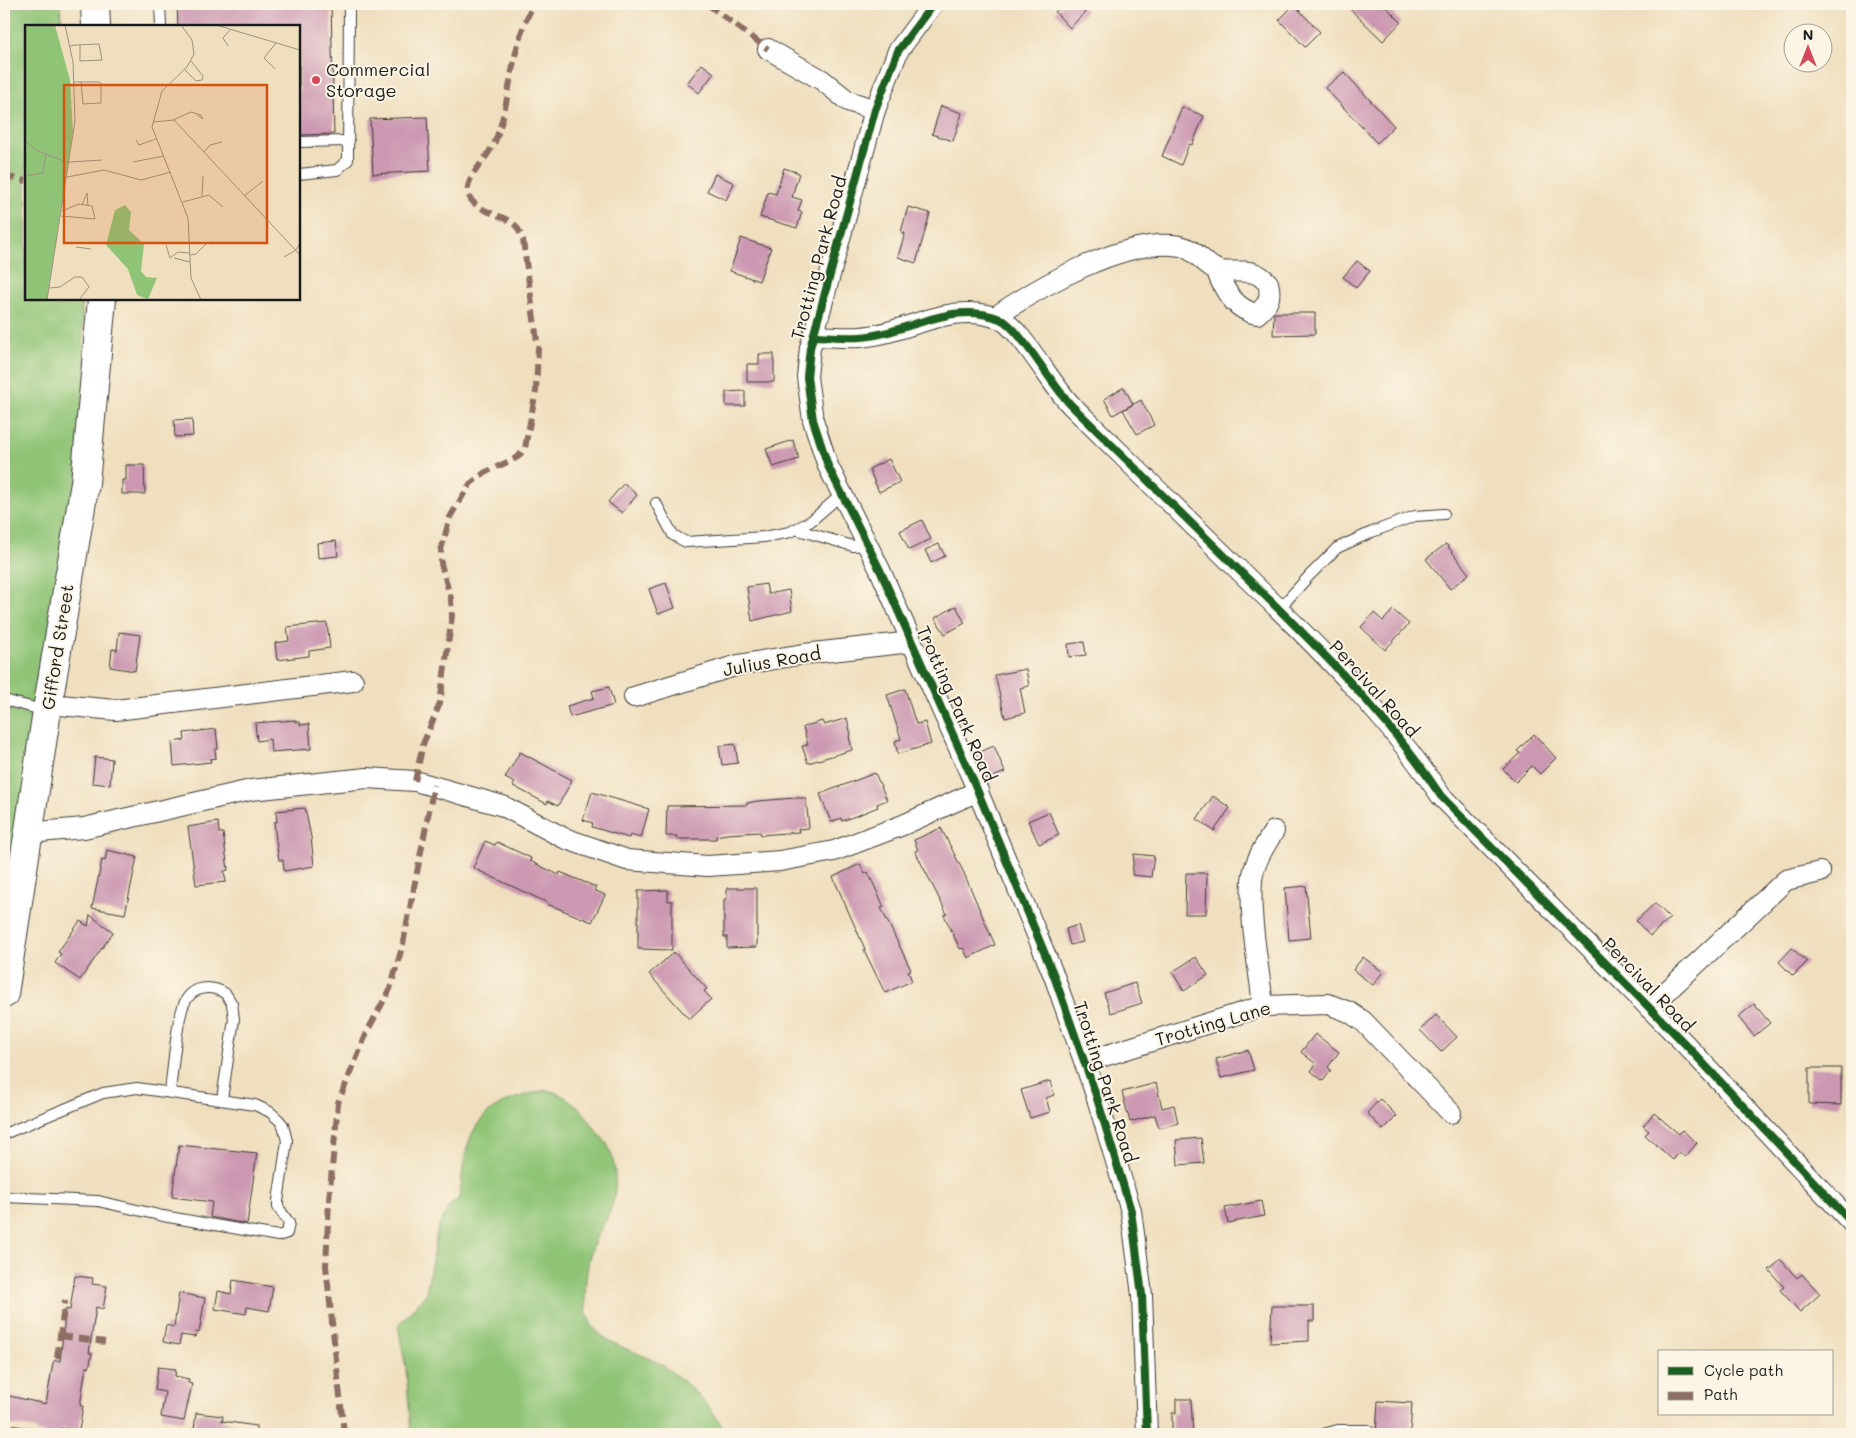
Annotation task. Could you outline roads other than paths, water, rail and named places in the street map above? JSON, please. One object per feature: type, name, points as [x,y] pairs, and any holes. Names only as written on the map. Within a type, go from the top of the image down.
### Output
[{"type":"main road","points":[[95,4],[96,25]]},
{"type":"main road","name":"Gifford Street","points":[[4,994],[28,833],[85,483],[102,300]]},
{"type":"street","name":"Trotting Park Road","points":[[933,4],[898,51],[875,110],[813,336],[807,377],[813,420],[828,466],[868,545],[978,791],[1054,976],[1085,1062],[1131,1211],[1142,1295],[1148,1434]]},
{"type":"street","points":[[768,49],[822,80],[848,101],[875,110]]},
{"type":"street","points":[[995,317],[1057,278],[1132,251],[1157,245],[1182,246],[1196,253],[1216,269]]},
{"type":"street","name":"Percival Road","points":[[813,336],[860,337],[908,327],[952,313],[978,313],[1002,319],[1028,347],[1064,399],[1279,610],[1364,697],[1413,754],[1441,796],[1649,1008],[1852,1223]]},
{"type":"street","name":"Julius Road","points":[[634,697],[738,665],[804,654],[912,642]]},
{"type":"street","points":[[48,707],[116,710],[353,681]]},
{"type":"street","points":[[28,833],[84,828],[251,790],[367,778],[415,781],[503,806],[564,838],[627,860],[708,866],[780,861],[834,851],[903,825],[978,791]]},
{"type":"street","points":[[1263,1006],[1254,926],[1252,878],[1261,851],[1274,830]]},
{"type":"street","points":[[1649,1008],[1786,880],[1820,872]]},
{"type":"street","name":"Trotting Lane","points":[[1085,1062],[1263,1006],[1328,1004],[1349,1012],[1363,1021],[1451,1114]]},
{"type":"lane","points":[[160,4],[161,25]]},
{"type":"lane","points":[[300,174],[337,170],[348,160],[349,4]]},
{"type":"lane","points":[[300,142],[349,141]]},
{"type":"lane","points":[[656,503],[673,535],[686,542],[764,537],[795,529],[811,520],[842,494]]},
{"type":"lane","points":[[1279,610],[1308,576],[1337,548],[1372,532],[1415,516],[1444,514]]},
{"type":"lane","points":[[795,529],[853,546],[868,545]]},
{"type":"lane","points":[[4,700],[48,707]]},
{"type":"lane","points":[[170,1091],[184,1003],[195,991],[208,988],[226,994],[234,1010],[222,1099]]},
{"type":"lane","points":[[4,1134],[103,1093],[137,1088],[222,1099],[260,1107],[276,1116],[283,1125],[287,1141],[278,1207],[288,1223],[287,1233],[283,1236],[163,1216],[98,1201],[4,1198]]},
{"type":"lane","points":[[1323,1434],[1338,1430],[1368,1430]]},
{"type":"place","name":"Commercial Storage","points":[[316,80]]}]
